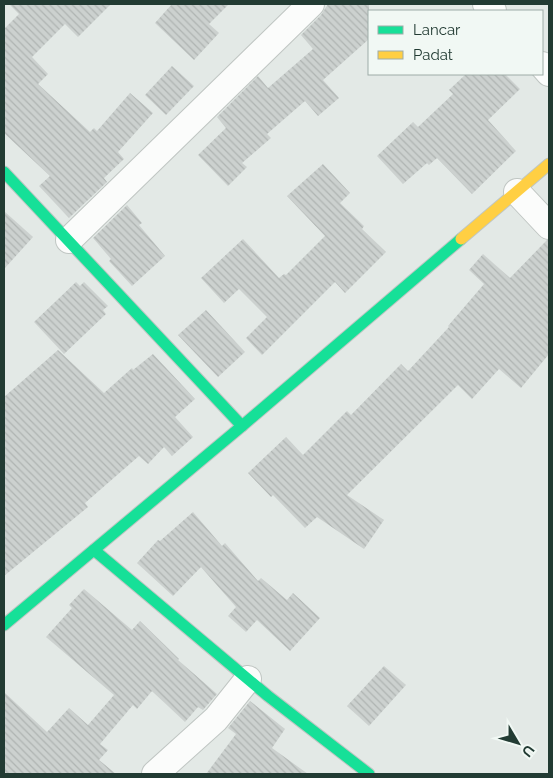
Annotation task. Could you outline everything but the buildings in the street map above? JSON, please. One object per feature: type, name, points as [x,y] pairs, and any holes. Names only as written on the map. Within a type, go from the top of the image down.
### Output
[{"type":"street","points":[[69,240],[311,4]]},
{"type":"street","points":[[4,625],[242,426],[549,164]]},
{"type":"street","points":[[4,172],[242,426]]},
{"type":"street","points":[[517,192],[549,226]]},
{"type":"street","points":[[94,550],[362,772]]},
{"type":"street","points":[[155,774],[216,720],[248,679]]},
{"type":"traffic: fast","points":[[4,172],[242,426]]},
{"type":"traffic: fast","points":[[4,625],[242,426],[461,239]]},
{"type":"traffic: fast","points":[[94,550],[268,696],[369,774]]},
{"type":"traffic: slow","points":[[461,239],[549,164]]}]
